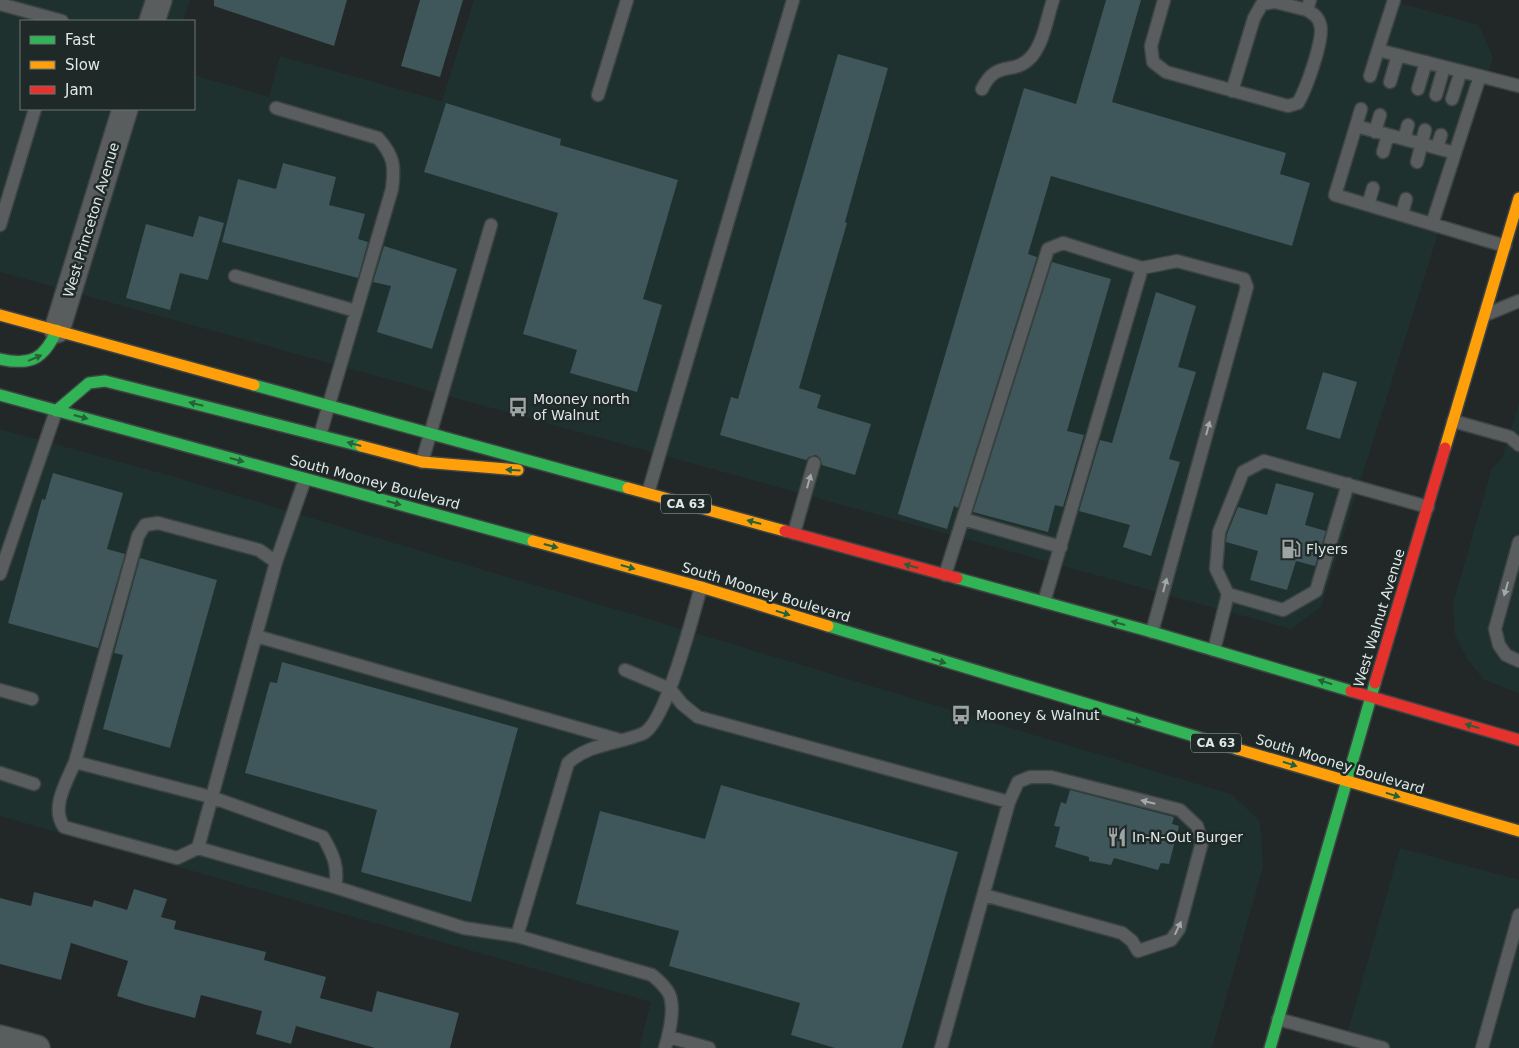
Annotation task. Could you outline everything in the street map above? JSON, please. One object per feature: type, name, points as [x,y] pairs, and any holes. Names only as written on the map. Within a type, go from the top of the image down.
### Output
[{"type":"main road","name":"West Walnut Avenue","points":[[1270,1048],[1346,781],[1519,198]]},
{"type":"main road","name":"CA 63","points":[[0,315],[1152,632],[1519,740]]},
{"type":"main road","points":[[0,359],[23,363],[42,356],[52,342],[57,330]]},
{"type":"main road","points":[[56,411],[89,383],[105,381],[422,462],[579,474]]},
{"type":"main road","name":"South Mooney Boulevard","points":[[0,395],[701,588],[1087,706],[1519,831]]},
{"type":"street","points":[[152,20],[159,0]]},
{"type":"street","name":"West Princeton Avenue","points":[[57,330],[125,110]]},
{"type":"street","points":[[0,1038],[37,1048]]},
{"type":"lane","points":[[598,95],[627,0]]},
{"type":"lane","points":[[648,494],[793,0]]},
{"type":"lane","points":[[982,89],[987,79],[996,70],[1019,66],[1032,56],[1041,39],[1052,0]]},
{"type":"lane","points":[[1164,0],[1151,46],[1153,62],[1166,72],[1232,91],[1288,106],[1298,103],[1304,93],[1320,39],[1321,26],[1316,15],[1308,5],[1276,2],[1262,4],[1254,18],[1232,91]]},
{"type":"lane","points":[[1370,76],[1394,0]]},
{"type":"lane","points":[[0,4],[57,20]]},
{"type":"lane","points":[[1378,50],[1519,86]]},
{"type":"lane","points":[[1390,82],[1398,55]]},
{"type":"lane","points":[[1418,89],[1426,62]]},
{"type":"lane","points":[[1436,95],[1444,67]]},
{"type":"lane","points":[[1452,99],[1461,71]]},
{"type":"lane","points":[[1432,224],[1480,76]]},
{"type":"lane","points":[[276,108],[378,138],[390,151],[394,171],[392,189],[327,405],[320,435]]},
{"type":"lane","points":[[1361,109],[1335,195],[1505,246]]},
{"type":"lane","points":[[0,225],[35,110]]},
{"type":"lane","points":[[1375,132],[1380,115]]},
{"type":"lane","points":[[1404,139],[1408,125]]},
{"type":"lane","points":[[1356,126],[1455,153]]},
{"type":"lane","points":[[1417,162],[1425,130]]},
{"type":"lane","points":[[1383,152],[1388,135]]},
{"type":"lane","points":[[1437,148],[1441,135]]},
{"type":"lane","points":[[1368,205],[1373,188]]},
{"type":"lane","points":[[1402,215],[1406,199]]},
{"type":"lane","points":[[422,462],[491,225]]},
{"type":"lane","points":[[944,575],[1048,249],[1063,243],[1142,268],[1177,261],[1244,278],[1247,287],[1152,632]]},
{"type":"lane","points":[[1044,602],[1142,268]]},
{"type":"lane","points":[[235,276],[356,311]]},
{"type":"lane","points":[[1485,315],[1519,301]]},
{"type":"lane","points":[[0,574],[56,411]]},
{"type":"lane","points":[[1454,421],[1510,437],[1519,445]]},
{"type":"lane","points":[[1214,650],[1228,594],[1216,569],[1219,532],[1243,472],[1264,461],[1428,507]]},
{"type":"lane","points":[[794,533],[814,463]]},
{"type":"lane","points":[[198,848],[276,562],[305,479]]},
{"type":"lane","points":[[1228,594],[1283,610],[1316,591],[1348,484]]},
{"type":"lane","points":[[963,519],[1061,547]]},
{"type":"lane","points":[[276,562],[259,550],[158,523],[146,525],[138,536],[75,762],[58,807],[58,818],[64,827],[177,858],[198,848],[335,887],[464,928],[517,936],[652,975],[663,985],[672,998],[667,1042],[709,1048]]},
{"type":"lane","points":[[1519,542],[1495,629],[1499,644],[1506,655],[1519,661]]},
{"type":"lane","points":[[517,936],[568,763],[578,753],[644,734],[653,724],[670,689],[701,588]]},
{"type":"lane","points":[[256,636],[620,740]]},
{"type":"lane","points":[[625,670],[670,689],[682,704],[698,717],[1009,802]]},
{"type":"lane","points":[[0,690],[32,699]]},
{"type":"lane","points":[[75,762],[211,797],[323,837],[334,855],[338,872],[335,887]]},
{"type":"lane","points":[[0,773],[34,784]]},
{"type":"lane","points":[[941,1048],[1009,802],[1018,782],[1030,777],[1052,777],[1180,810],[1196,826],[1202,842],[1179,929],[1171,940],[1138,951],[1132,941],[1122,933],[984,895]]},
{"type":"lane","points":[[1482,1048],[1519,915]]},
{"type":"lane","points":[[1278,1019],[1383,1048]]},
{"type":"shaded area","points":[[0,0],[190,0],[183,20],[20,20],[20,110],[195,110],[195,75],[269,97],[280,56],[442,101],[474,0],[1388,0],[1479,25],[1493,58],[1321,607],[1291,629],[0,272]]},
{"type":"shaded area","points":[[1519,403],[1519,693],[1484,680],[1468,660],[1455,635],[1453,604],[1492,468],[1502,459]]},
{"type":"shaded area","points":[[0,429],[168,475],[1231,794],[1260,821],[1263,867],[1212,1048],[639,1048],[651,1002],[0,816]]},
{"type":"shaded area","points":[[1400,848],[1519,880],[1519,1048],[1343,1048]]},
{"type":"building","points":[[214,0],[347,0],[334,46],[214,6]]},
{"type":"building","points":[[420,0],[463,0],[440,77],[401,66]]},
{"type":"building","points":[[1106,0],[1141,0],[1112,102],[1286,153],[1280,174],[1310,183],[1292,246],[1051,176],[1028,254],[1037,257],[958,508],[954,506],[947,529],[898,514],[1024,88],[1076,104]]},
{"type":"building","points":[[838,54],[888,68],[845,222],[847,223],[799,388],[821,395],[817,408],[871,424],[855,475],[822,465],[820,458],[816,455],[806,460],[720,435],[731,397],[738,399]]},
{"type":"building","points":[[446,103],[561,139],[560,145],[678,180],[643,299],[662,305],[637,392],[570,373],[577,350],[523,334],[558,213],[424,172]]},
{"type":"building","points":[[283,163],[336,177],[329,205],[365,214],[358,239],[368,242],[358,278],[222,242],[238,179],[276,189]]},
{"type":"building","points":[[199,216],[224,223],[208,280],[180,273],[170,310],[126,298],[146,224],[193,237]]},
{"type":"building","points":[[384,246],[457,269],[432,349],[377,332],[391,286],[373,282]]},
{"type":"building","points":[[1052,262],[1111,279],[1067,431],[1084,435],[1063,507],[1055,505],[1048,532],[973,512]]},
{"type":"building","points":[[1156,292],[1196,306],[1178,367],[1196,372],[1169,459],[1180,462],[1151,556],[1123,547],[1130,525],[1079,511],[1100,440],[1112,443]]},
{"type":"building","points":[[1323,372],[1357,382],[1340,439],[1306,429]]},
{"type":"building","points":[[53,473],[123,493],[107,549],[125,554],[98,648],[8,623],[42,499],[45,500]]},
{"type":"building","points":[[1276,483],[1314,493],[1305,525],[1326,531],[1315,566],[1296,561],[1287,590],[1250,580],[1258,551],[1226,542],[1227,534],[1238,507],[1267,515]]},
{"type":"building","points":[[140,558],[217,580],[170,748],[103,729],[123,655],[114,653]]},
{"type":"building","points":[[282,662],[518,728],[471,902],[361,872],[377,810],[245,773],[270,682],[277,683]]},
{"type":"building","points":[[721,785],[958,852],[902,1048],[835,1048],[791,1035],[800,1003],[669,966],[679,931],[576,904],[600,811],[705,839]]},
{"type":"building","name":"In-N-Out Burger","points":[[1070,790],[1174,817],[1172,824],[1179,826],[1169,864],[1161,863],[1158,870],[1114,858],[1111,865],[1089,861],[1089,857],[1055,847],[1060,827],[1054,826],[1061,802],[1066,804]]},
{"type":"building","points":[[134,889],[167,899],[161,917],[176,921],[174,929],[266,952],[264,960],[326,977],[320,998],[372,1012],[377,991],[459,1013],[450,1048],[375,1048],[296,1026],[291,1044],[256,1034],[262,1011],[201,995],[195,1018],[146,1005],[117,996],[128,961],[71,943],[61,980],[0,964],[0,898],[31,906],[34,892],[92,907],[94,900],[127,910]]},
{"type":"traffic: fast","points":[[0,359],[20,362],[35,358],[47,348],[57,330]]},
{"type":"traffic: fast","points":[[56,411],[89,383],[105,381],[361,446]]},
{"type":"traffic: fast","points":[[254,385],[628,488]]},
{"type":"traffic: fast","points":[[0,395],[533,541]]},
{"type":"traffic: fast","points":[[957,578],[1152,632],[1351,691]]},
{"type":"traffic: fast","points":[[828,626],[1237,749]]},
{"type":"traffic: fast","points":[[1270,1048],[1375,683]]},
{"type":"traffic: slow","points":[[1445,448],[1519,198]]},
{"type":"traffic: slow","points":[[0,315],[254,385]]},
{"type":"traffic: slow","points":[[361,446],[422,462],[518,470]]},
{"type":"traffic: slow","points":[[628,488],[785,531]]},
{"type":"traffic: slow","points":[[533,541],[701,587],[828,626]]},
{"type":"traffic: slow","points":[[1237,749],[1519,831]]},
{"type":"traffic: jam","points":[[1375,683],[1445,448]]},
{"type":"traffic: jam","points":[[785,531],[957,578]]},
{"type":"traffic: jam","points":[[1351,691],[1519,740]]},
{"type":"place","name":"Mooney north of Walnut","points":[[518,407]]},
{"type":"place","name":"Flyers","points":[[1291,549]]},
{"type":"place","name":"Mooney & Walnut","points":[[961,715]]},
{"type":"place","name":"In-N-Out Burger","points":[[1117,837]]}]
